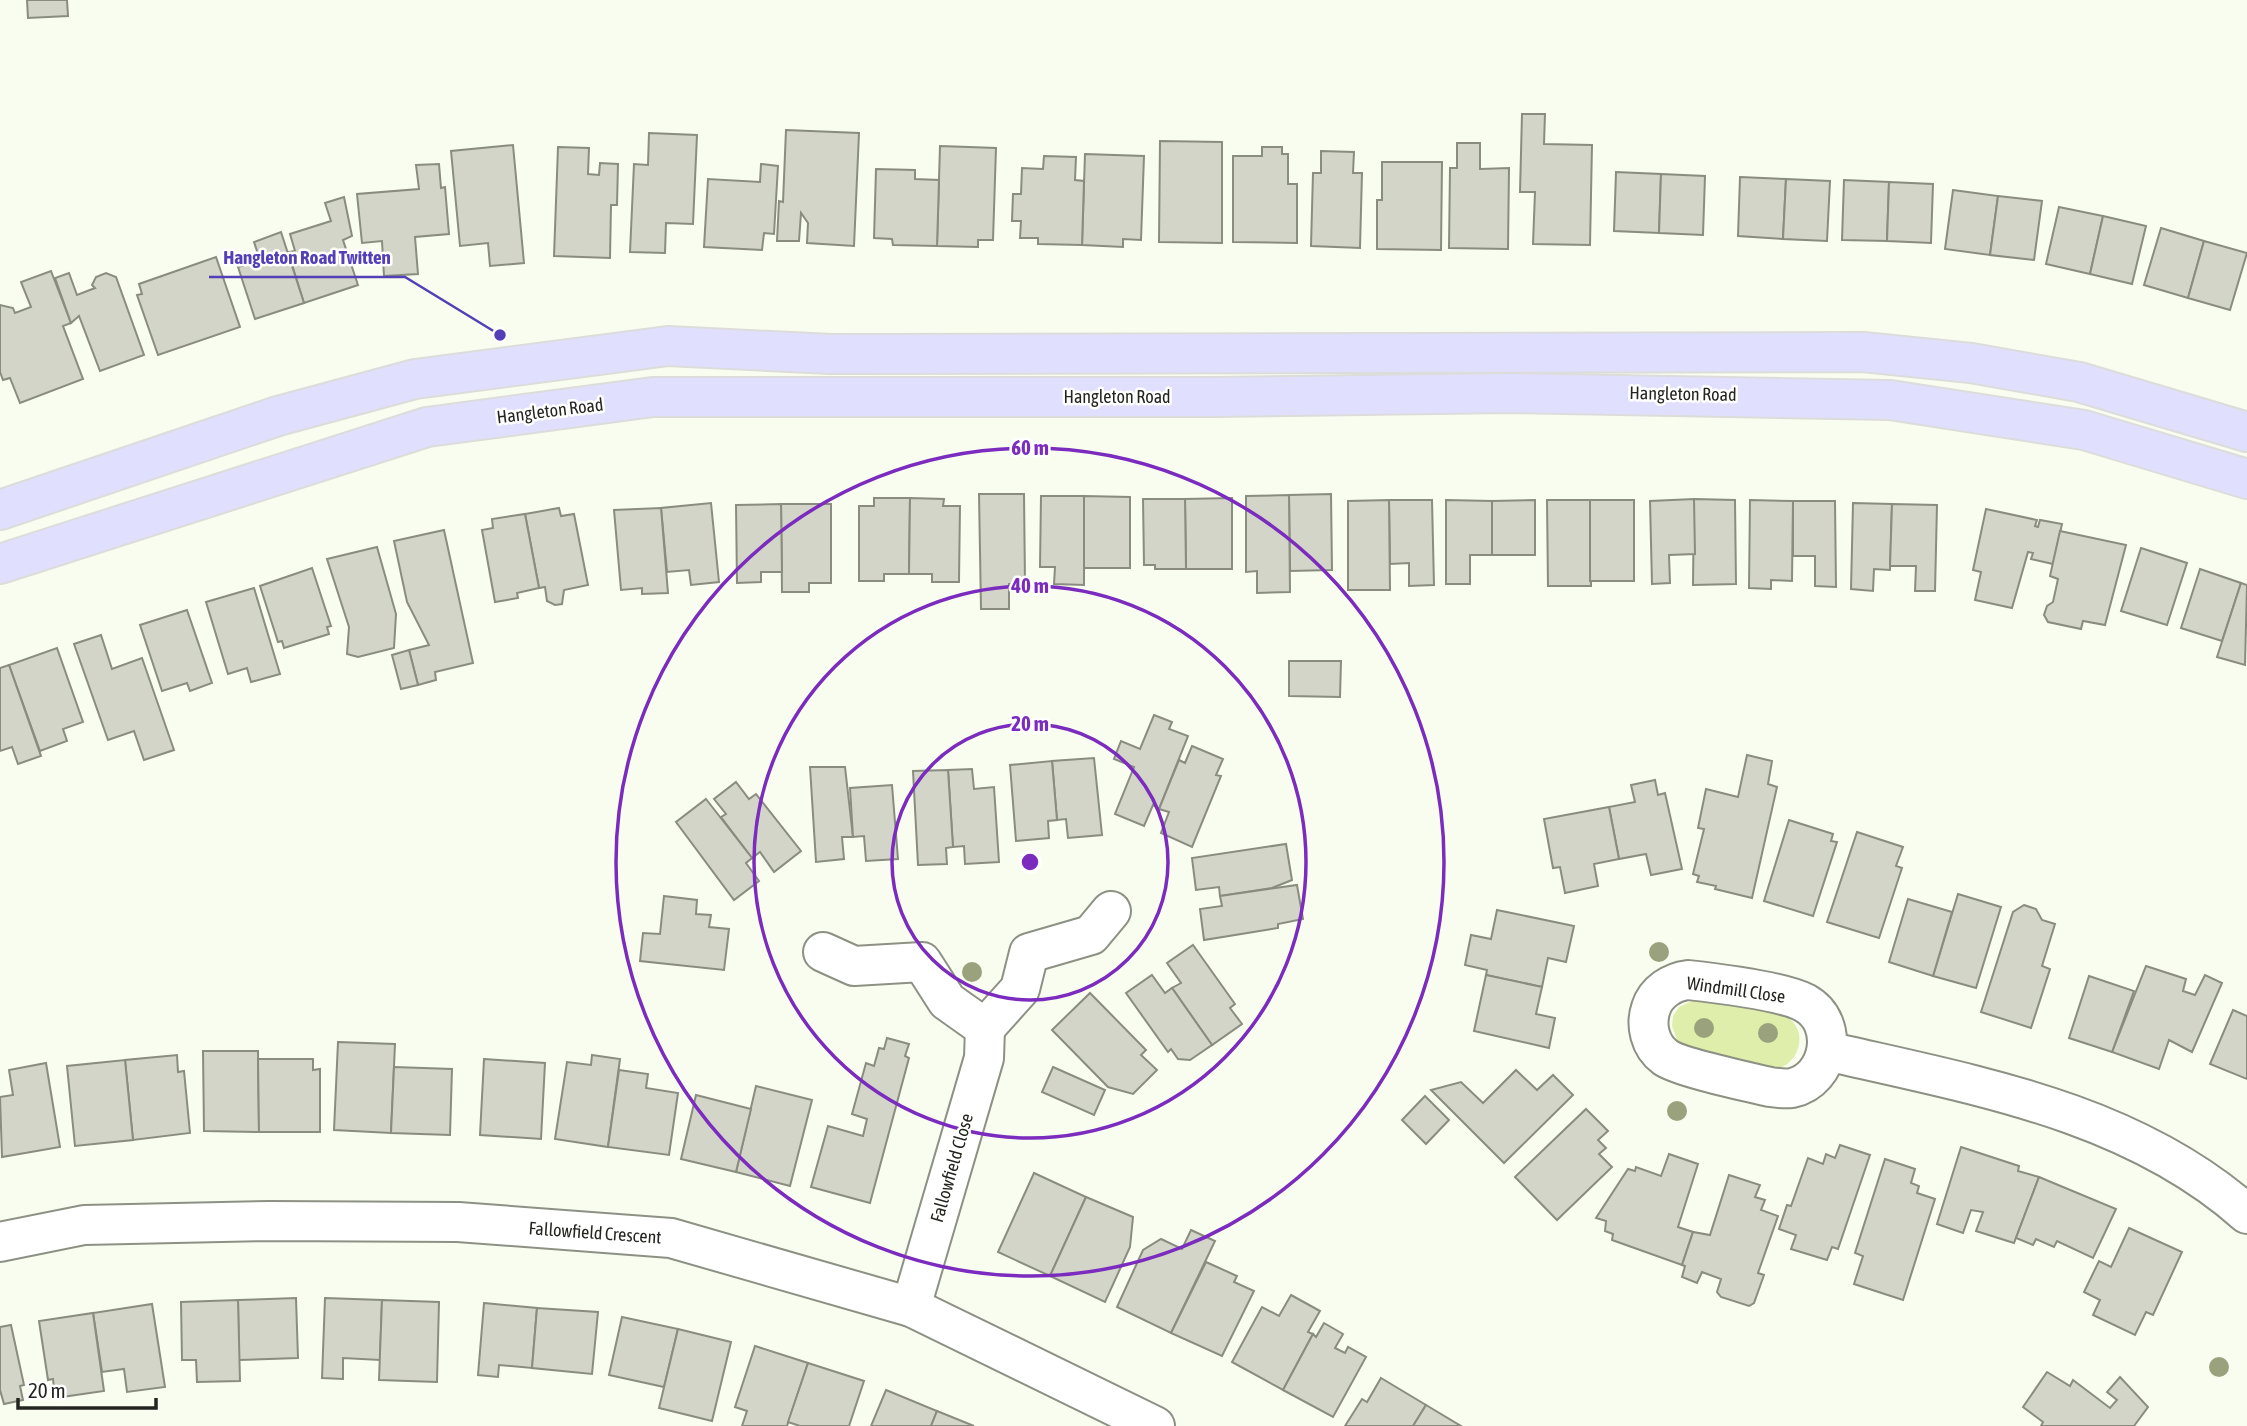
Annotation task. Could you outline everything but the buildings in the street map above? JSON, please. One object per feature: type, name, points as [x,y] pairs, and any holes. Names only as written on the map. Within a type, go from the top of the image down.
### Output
[{"type":"main road","points":[[16,559],[4,508],[278,416],[415,379],[668,346],[831,354],[1674,350],[1863,352],[1971,363],[2079,382],[2247,432]]},
{"type":"main road","points":[[1674,350],[1678,394]]},
{"type":"main road","points":[[830,397],[831,354]]},
{"type":"main road","name":"Hangleton Road","points":[[16,559],[427,427],[653,397],[1678,394],[1890,400],[2084,430],[2247,479]]},
{"type":"street","points":[[822,952],[854,966],[922,962],[947,1001],[985,1028],[1020,989],[1030,953],[1091,935],[1111,911]]},
{"type":"street","name":"Fallowfield Close","points":[[911,1307],[984,1058],[985,1028]]},
{"type":"street","points":[[1827,1051],[2001,1091],[2137,1139],[2194,1171],[2247,1214]]},
{"type":"street","name":"Fallowfield Crescent","points":[[0,1242],[84,1225],[269,1221],[458,1222],[671,1238],[911,1307],[1155,1426]]},
{"type":"green space","points":[[1692,1001],[1740,1003],[1776,1011],[1798,1029],[1799,1044],[1794,1057],[1775,1070],[1685,1046],[1677,1040],[1672,1026],[1673,1016],[1679,1007]]},
{"type":"place","name":"Hangleton Road Twitten","points":[[500,335]]}]
